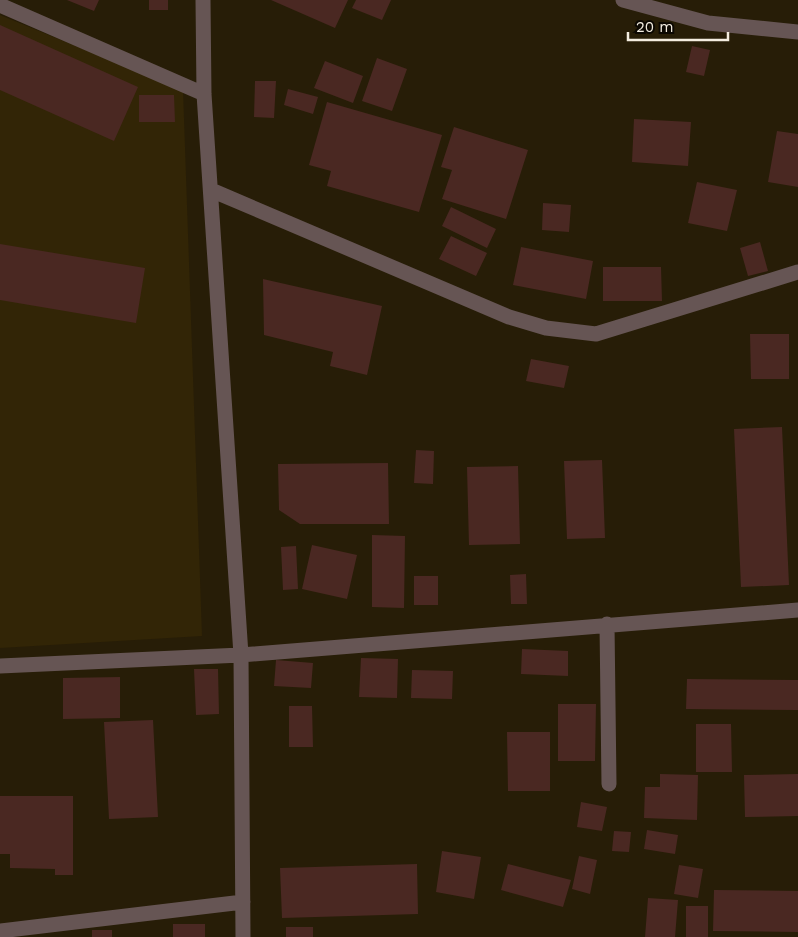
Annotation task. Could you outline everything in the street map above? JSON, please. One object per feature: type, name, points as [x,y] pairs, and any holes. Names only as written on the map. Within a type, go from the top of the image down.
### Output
[{"type":"street","points":[[203,0],[204,94],[240,655],[243,937]]},
{"type":"street","points":[[623,0],[708,22],[798,32]]},
{"type":"street","points":[[0,4],[204,94]]},
{"type":"street","points":[[211,190],[509,318],[572,332],[596,334],[798,272]]},
{"type":"street","points":[[0,666],[240,655],[798,610]]},
{"type":"street","points":[[607,624],[609,784]]},
{"type":"street","points":[[0,931],[243,902]]},
{"type":"shaded area","points":[[0,15],[183,90],[202,636],[0,648]]},
{"type":"building","points":[[67,0],[99,0],[94,11]]},
{"type":"building","points":[[149,0],[168,0],[168,10],[149,10]]},
{"type":"building","points":[[271,0],[348,0],[335,28]]},
{"type":"building","points":[[356,0],[391,0],[382,20],[352,8]]},
{"type":"building","points":[[0,25],[138,87],[114,141],[0,90]]},
{"type":"building","points":[[692,46],[710,50],[704,76],[686,72]]},
{"type":"building","points":[[377,58],[407,69],[392,111],[362,101]]},
{"type":"building","points":[[325,61],[363,76],[353,103],[314,88]]},
{"type":"building","points":[[255,81],[276,81],[274,118],[254,117]]},
{"type":"building","points":[[288,89],[318,97],[313,114],[284,105]]},
{"type":"building","points":[[139,95],[174,95],[175,122],[139,122]]},
{"type":"building","points":[[327,102],[442,135],[419,212],[327,186],[331,171],[309,165]]},
{"type":"building","points":[[634,119],[691,122],[688,166],[632,162]]},
{"type":"building","points":[[454,127],[528,150],[506,219],[442,199],[452,170],[441,167]]},
{"type":"building","points":[[777,131],[798,134],[798,187],[768,182]]},
{"type":"building","points":[[697,182],[737,190],[727,231],[688,223]]},
{"type":"building","points":[[543,203],[571,205],[569,232],[542,230]]},
{"type":"building","points":[[451,207],[496,229],[487,248],[442,226]]},
{"type":"building","points":[[451,236],[487,253],[476,276],[439,259]]},
{"type":"building","points":[[760,242],[768,271],[748,276],[740,248]]},
{"type":"building","points":[[0,244],[145,268],[136,323],[0,300]]},
{"type":"building","points":[[521,247],[593,261],[586,299],[513,285]]},
{"type":"building","points":[[603,267],[661,267],[662,301],[603,301]]},
{"type":"building","points":[[263,279],[382,306],[367,375],[330,366],[333,352],[264,335]]},
{"type":"building","points":[[750,334],[789,334],[789,379],[751,379]]},
{"type":"building","points":[[531,359],[569,366],[564,388],[526,381]]},
{"type":"building","points":[[782,427],[789,585],[741,587],[734,429]]},
{"type":"building","points":[[416,450],[434,451],[433,484],[414,483]]},
{"type":"building","points":[[602,460],[605,538],[567,539],[564,461]]},
{"type":"building","points":[[388,463],[389,524],[300,524],[279,510],[278,464]]},
{"type":"building","points":[[518,466],[520,544],[469,545],[467,467]]},
{"type":"building","points":[[372,535],[405,536],[404,608],[372,607]]},
{"type":"building","points":[[312,545],[357,555],[347,599],[302,589]]},
{"type":"building","points":[[296,546],[298,589],[283,590],[281,547]]},
{"type":"building","points":[[526,574],[527,604],[511,604],[510,575]]},
{"type":"building","points":[[414,576],[438,576],[438,605],[414,605]]},
{"type":"building","points":[[522,649],[568,651],[568,676],[521,674]]},
{"type":"building","points":[[361,658],[398,659],[397,698],[359,697]]},
{"type":"building","points":[[276,660],[313,663],[311,688],[274,686]]},
{"type":"building","points":[[194,669],[218,669],[219,714],[196,715]]},
{"type":"building","points":[[412,670],[453,671],[452,699],[411,698]]},
{"type":"building","points":[[120,677],[120,718],[63,719],[63,678]]},
{"type":"building","points":[[687,679],[798,680],[798,710],[686,709]]},
{"type":"building","points":[[558,704],[596,704],[595,761],[558,761]]},
{"type":"building","points":[[289,706],[312,706],[313,747],[289,747]]},
{"type":"building","points":[[153,720],[158,817],[109,819],[104,722]]},
{"type":"building","points":[[696,724],[731,724],[732,772],[696,772]]},
{"type":"building","points":[[507,732],[550,732],[550,791],[508,791]]},
{"type":"building","points":[[660,774],[698,775],[697,820],[644,818],[645,787],[660,787]]},
{"type":"building","points":[[798,774],[798,816],[745,817],[744,775]]},
{"type":"building","points":[[0,796],[73,796],[73,875],[55,875],[55,869],[10,868],[10,854],[0,854]]},
{"type":"building","points":[[581,802],[607,807],[602,831],[577,827]]},
{"type":"building","points":[[647,830],[678,835],[675,854],[644,849]]},
{"type":"building","points":[[614,831],[631,832],[629,852],[612,851]]},
{"type":"building","points":[[442,851],[481,857],[474,899],[436,892]]},
{"type":"building","points":[[579,856],[597,860],[590,894],[572,889]]},
{"type":"building","points":[[417,864],[418,914],[282,918],[280,868]]},
{"type":"building","points":[[508,864],[571,880],[563,907],[501,890]]},
{"type":"building","points":[[679,865],[703,869],[698,898],[674,894]]},
{"type":"building","points":[[714,890],[798,891],[798,932],[713,931]]},
{"type":"building","points":[[648,898],[678,900],[675,937],[645,937]]},
{"type":"building","points":[[686,906],[708,906],[708,937],[686,937]]},
{"type":"building","points":[[173,924],[205,924],[205,937],[173,937]]},
{"type":"building","points":[[286,927],[313,927],[313,937],[286,937]]},
{"type":"building","points":[[92,930],[112,930],[112,937],[92,937]]}]
